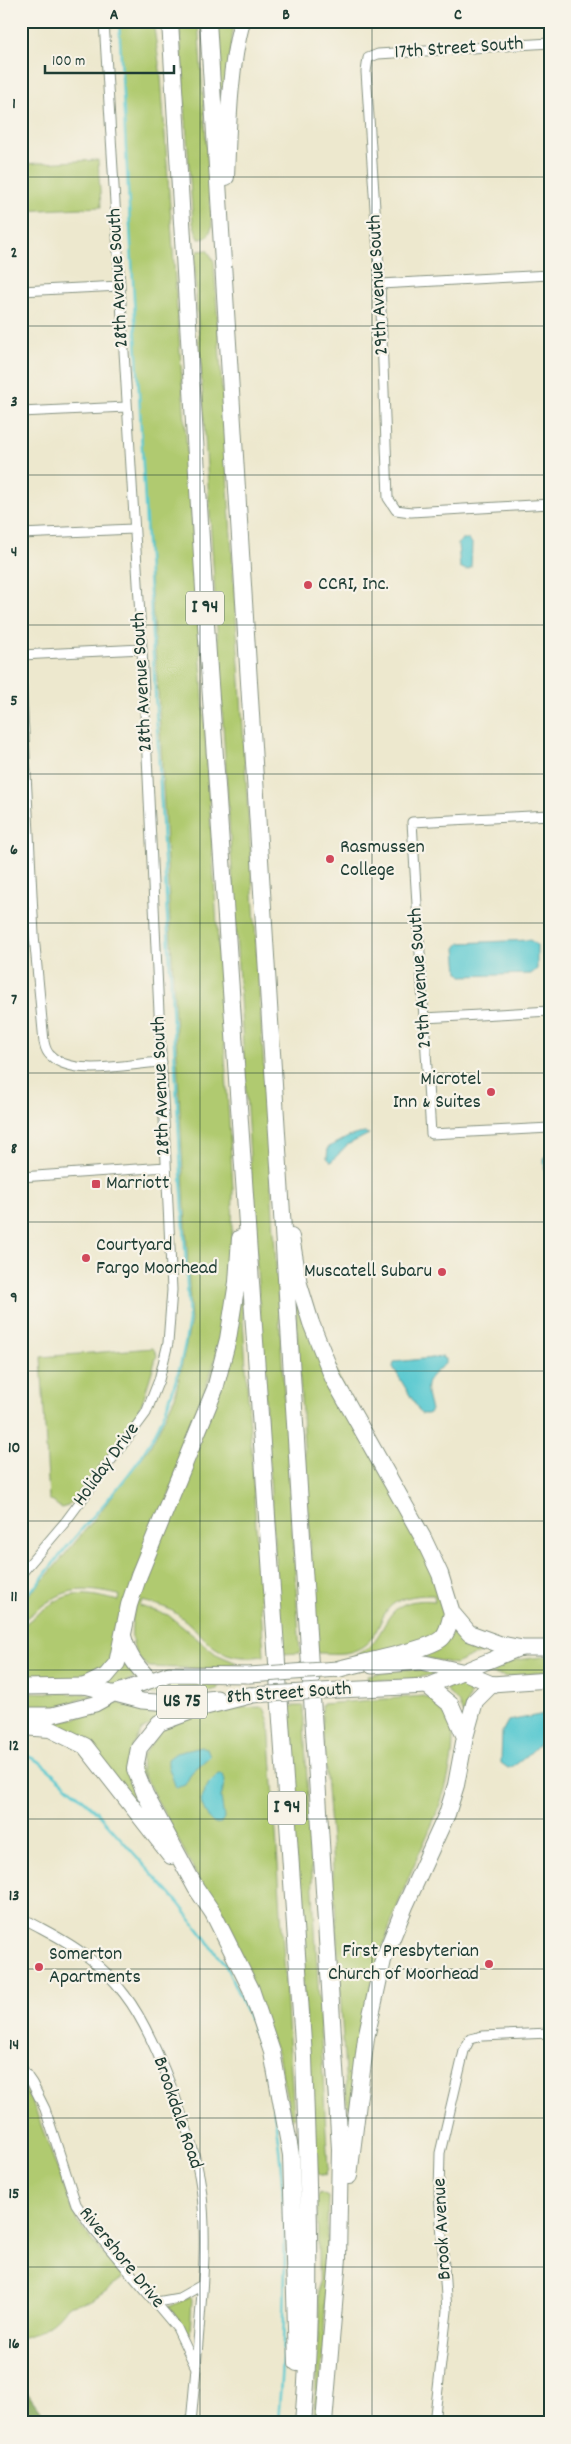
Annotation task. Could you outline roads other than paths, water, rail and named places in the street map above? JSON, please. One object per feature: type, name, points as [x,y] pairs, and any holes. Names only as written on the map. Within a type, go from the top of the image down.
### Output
[{"type":"highway","points":[[160,21],[176,126]]},
{"type":"highway","name":"I 94","points":[[170,21],[207,640],[304,2057],[310,2270],[307,2381],[303,2423]]},
{"type":"highway","name":"I 94","points":[[208,21],[222,277],[340,2148],[338,2258],[324,2423]]},
{"type":"highway","points":[[222,277],[227,137],[237,39],[242,21]]},
{"type":"highway","points":[[276,1128],[299,1284],[311,1323],[334,1378],[436,1567],[452,1614],[469,1633],[482,1639],[520,1648]]},
{"type":"highway","points":[[85,1686],[106,1676],[117,1663],[129,1605],[138,1575],[215,1389],[228,1339],[237,1282],[240,1223],[245,1194]]},
{"type":"highway","points":[[338,1669],[415,1650],[441,1639],[450,1624],[452,1614]]},
{"type":"highway","points":[[124,1636],[128,1653],[136,1666],[150,1680]]},
{"type":"highway","points":[[338,2258],[366,2038],[383,1960],[405,1906],[447,1814],[456,1785],[465,1737],[475,1701],[492,1684]]},
{"type":"highway","points":[[428,1686],[452,1705],[465,1737]]},
{"type":"highway","points":[[196,1888],[145,1794],[135,1769],[136,1757],[144,1739],[159,1723],[200,1708],[251,1695]]},
{"type":"highway","points":[[21,1727],[50,1729],[85,1746],[196,1888],[213,1913],[251,1989],[272,2052],[291,2155],[294,2197],[299,2423]]},
{"type":"main road","name":"8th Street South","points":[[21,1687],[85,1686],[142,1701],[170,1703],[251,1695],[428,1686],[460,1671],[520,1648],[550,1648]]},
{"type":"main road","name":"8th Street South","points":[[21,1716],[52,1715],[95,1704],[115,1693],[169,1674],[249,1674],[420,1662],[460,1671],[492,1684],[550,1680]]},
{"type":"street","name":"28th Avenue South","points":[[104,21],[133,529],[142,649],[162,1062],[172,1290],[168,1343]]},
{"type":"street","name":"17th Street South","points":[[368,58],[378,54],[550,43]]},
{"type":"street","name":"29th Avenue South","points":[[368,58],[366,72],[380,284],[388,498],[396,510],[410,512],[550,504]]},
{"type":"street","points":[[380,284],[550,275]]},
{"type":"street","points":[[21,291],[120,286]]},
{"type":"street","points":[[21,412],[126,407]]},
{"type":"street","points":[[21,534],[133,529]]},
{"type":"street","points":[[21,655],[142,649]]},
{"type":"street","points":[[21,672],[40,1016],[44,1042],[49,1055],[64,1065],[80,1068],[162,1062]]},
{"type":"street","name":"29th Avenue South","points":[[550,815],[412,822],[430,1134],[550,1128]]},
{"type":"street","points":[[424,1018],[550,1012]]},
{"type":"street","points":[[21,1177],[166,1167]]},
{"type":"street","name":"Holiday Drive","points":[[21,1574],[66,1521],[146,1412],[159,1380],[168,1343]]},
{"type":"street","name":"Brookdale Road","points":[[21,1920],[30,1922],[85,1954],[125,1995],[150,2039],[174,2096],[197,2163],[202,2188],[202,2285],[196,2368]]},
{"type":"street","name":"Brook Avenue","points":[[434,2423],[447,2311],[439,2192],[440,2153],[464,2051],[470,2039],[482,2036],[550,2032]]},
{"type":"street","name":"Rivershore Drive","points":[[21,2067],[32,2083],[45,2109],[76,2204],[93,2229],[157,2302],[177,2328],[196,2368]]},
{"type":"street","points":[[157,2302],[179,2298],[202,2285]]},
{"type":"street","points":[[191,2423],[196,2368]]},
{"type":"water","points":[[462,539],[468,539],[472,543],[471,568],[466,570],[460,567],[458,544]]},
{"type":"water","points":[[530,940],[537,945],[537,969],[531,974],[462,976],[458,972],[456,948],[460,943]]},
{"type":"water","points":[[365,1133],[369,1134],[347,1145],[331,1162],[327,1158],[328,1147],[349,1137]]},
{"type":"water","points":[[547,1155],[550,1157],[550,1253],[544,1159]]},
{"type":"water","points":[[442,1357],[446,1359],[446,1363],[430,1378],[428,1383],[427,1394],[431,1410],[428,1414],[421,1414],[393,1367],[394,1362]]},
{"type":"water","points":[[550,1713],[549,1732],[536,1747],[524,1759],[512,1767],[508,1768],[501,1763],[502,1732],[508,1721]]},
{"type":"water","points":[[201,1747],[207,1748],[210,1756],[192,1772],[185,1785],[176,1788],[168,1766],[168,1759],[176,1753]]},
{"type":"water","points":[[218,1774],[223,1774],[225,1781],[221,1797],[224,1818],[221,1823],[214,1824],[208,1818],[200,1800],[209,1783]]},
{"type":"waterway","points":[[21,1599],[38,1584],[59,1556],[117,1489],[141,1458],[152,1440],[176,1382],[189,1320],[119,21]]},
{"type":"waterway","points":[[21,1753],[40,1762],[96,1811],[180,1905],[226,1966],[262,2052],[270,2086]]},
{"type":"waterway","points":[[273,2104],[282,2183],[285,2263],[278,2423]]},
{"type":"place","name":"CCRI, Inc.","points":[[308,585]]},
{"type":"place","name":"Rasmussen College","points":[[330,859]]},
{"type":"place","name":"Microtel Inn & Suites","points":[[491,1092]]},
{"type":"place","name":"Marriott","points":[[96,1184]]},
{"type":"place","name":"Courtyard Fargo Moorhead","points":[[86,1258]]},
{"type":"place","name":"Muscatell Subaru","points":[[442,1272]]},
{"type":"place","name":"First Presbyterian Church of Moorhead","points":[[489,1964]]},
{"type":"place","name":"Somerton Apartments","points":[[39,1967]]}]
